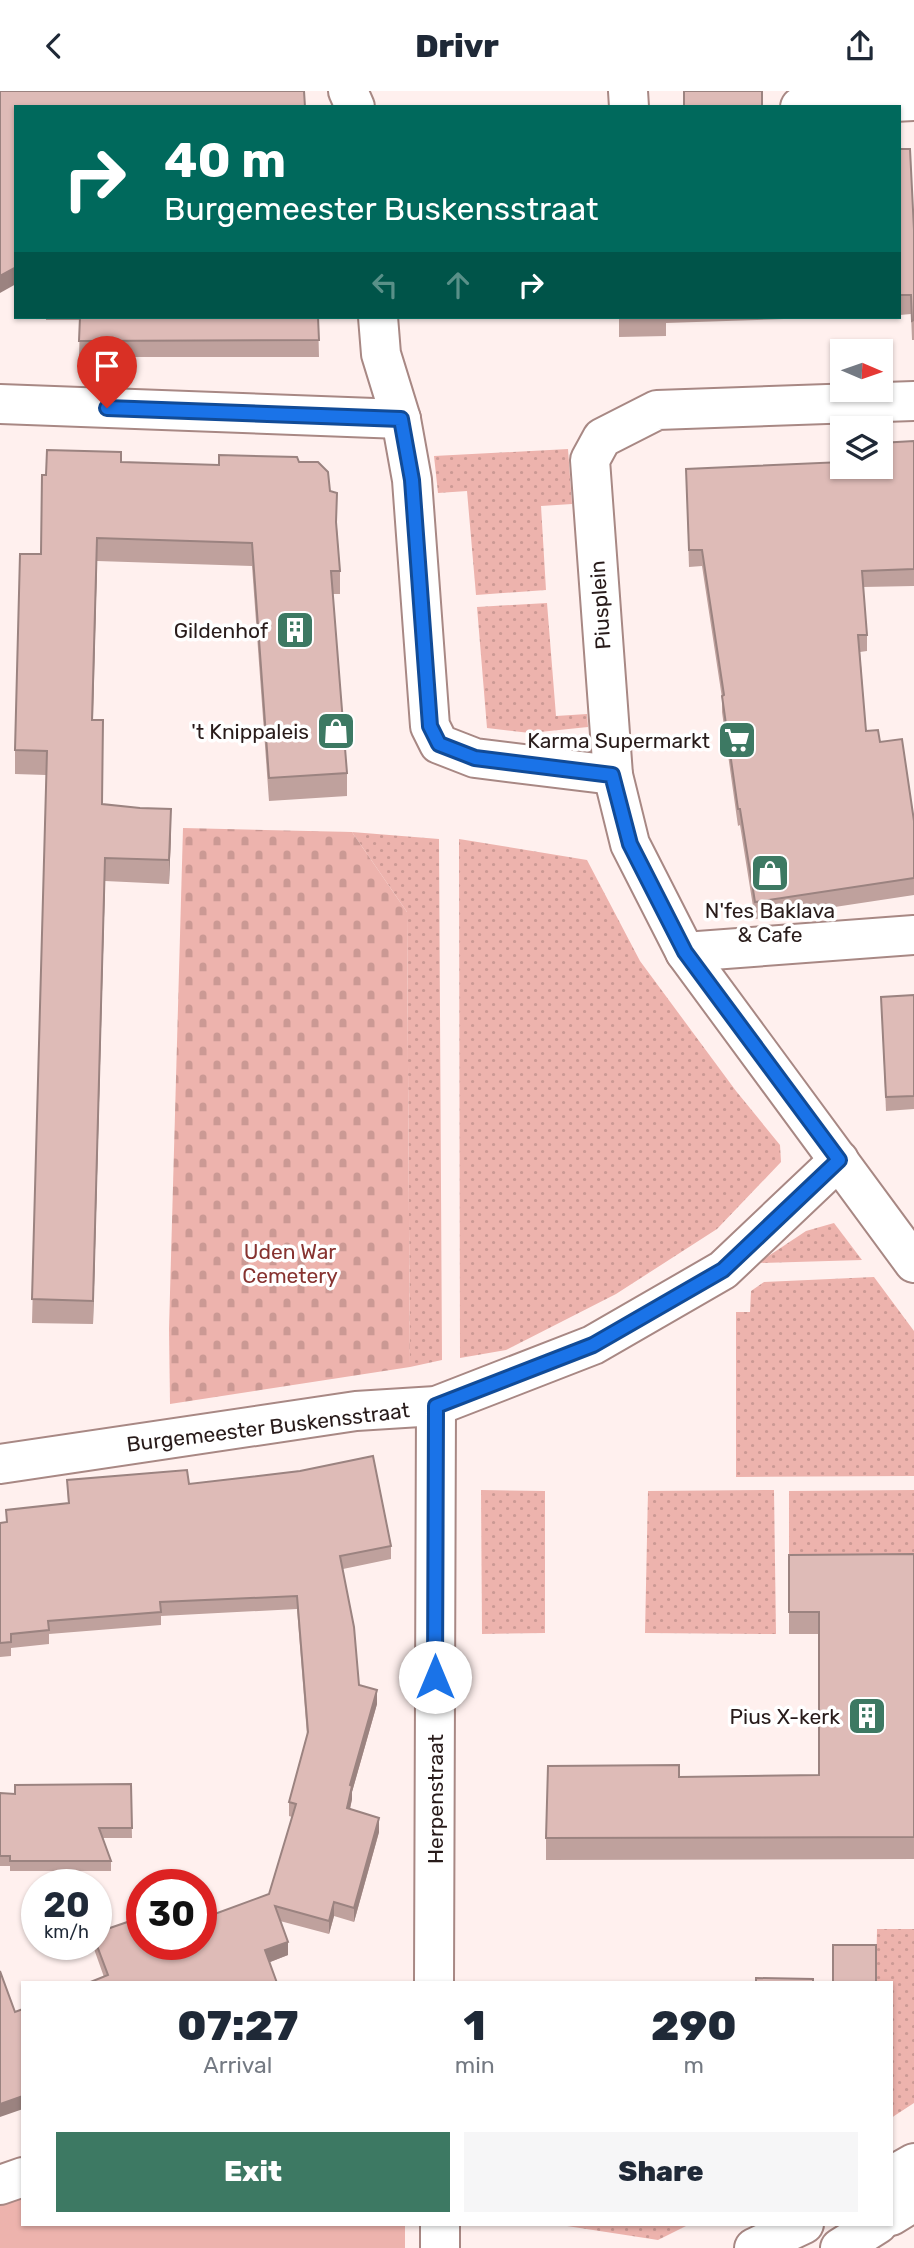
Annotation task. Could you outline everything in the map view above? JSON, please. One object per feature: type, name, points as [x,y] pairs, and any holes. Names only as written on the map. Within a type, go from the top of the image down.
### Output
[{"type":"street","points":[[838,105],[914,101]]},
{"type":"street","points":[[378,319],[381,354],[401,419],[412,480],[430,726],[439,744],[475,758],[612,775]]},
{"type":"street","name":"Piusplein","points":[[914,401],[657,410],[602,437],[590,460],[612,775],[630,844],[685,952],[914,1263]]},
{"type":"street","points":[[0,404],[401,419]]},
{"type":"street","points":[[685,952],[914,935]]},
{"type":"street","name":"Burgemeester Buskensstraat","points":[[0,1464],[356,1411],[436,1406],[593,1345],[723,1270],[839,1160]]},
{"type":"street","name":"Herpenstraat","points":[[434,1981],[436,1406]]},
{"type":"street","points":[[893,2175],[914,2163]]},
{"type":"street","points":[[0,2185],[21,2178]]},
{"type":"street","points":[[893,2215],[914,2202]]},
{"type":"street","points":[[440,2226],[440,2248]]},
{"type":"street","points":[[754,2248],[800,2226]]},
{"type":"street","points":[[841,2248],[875,2226]]},
{"type":"green space","points":[[568,449],[572,504],[541,506],[546,590],[476,595],[467,491],[438,493],[434,456]]},
{"type":"green space","points":[[547,603],[556,716],[587,714],[588,727],[530,733],[487,728],[477,607]]},
{"type":"green space","name":"Uden War Cemetery","points":[[183,828],[352,832],[407,912],[410,1367],[170,1404],[169,1329]]},
{"type":"green space","points":[[352,832],[439,839],[442,1360],[410,1367],[407,912]]},
{"type":"green space","points":[[459,839],[587,860],[640,961],[736,1091],[780,1145],[781,1162],[717,1229],[616,1294],[506,1350],[460,1358]]},
{"type":"green space","points":[[834,1223],[862,1260],[758,1263],[806,1231]]},
{"type":"green space","points":[[874,1277],[914,1331],[914,1476],[736,1477],[736,1312],[750,1312],[751,1291],[764,1282]]},
{"type":"green space","points":[[481,1490],[545,1491],[545,1633],[482,1634]]},
{"type":"green space","points":[[774,1490],[776,1634],[645,1633],[648,1491]]},
{"type":"green space","points":[[914,1490],[914,1577],[789,1577],[789,1491]]},
{"type":"green space","points":[[877,1929],[914,1929],[914,2103],[893,2117],[893,1981],[876,1981]]},
{"type":"green space","points":[[21,2197],[21,2226],[405,2226],[405,2248],[0,2248],[0,2204]]},
{"type":"green space","points":[[567,2226],[686,2226],[658,2240]]},
{"type":"building","points":[[0,91],[304,91],[305,105],[14,105],[14,268],[0,276]]},
{"type":"building","points":[[684,91],[762,91],[762,105],[684,105]]},
{"type":"building","points":[[901,149],[910,149],[914,230],[912,321],[911,295],[901,295]]},
{"type":"building","points":[[80,319],[318,319],[319,340],[79,341]]},
{"type":"building","points":[[914,441],[914,569],[862,571],[867,635],[858,635],[866,731],[878,730],[880,742],[902,739],[914,821],[914,878],[755,902],[738,809],[702,550],[689,550],[686,469],[830,463],[830,479],[893,479],[893,442]]},
{"type":"building","points":[[47,450],[121,452],[121,462],[219,465],[219,455],[297,457],[299,462],[318,462],[328,472],[330,491],[337,493],[336,522],[340,571],[331,571],[347,773],[269,778],[252,543],[97,538],[92,720],[103,720],[102,804],[171,809],[169,860],[105,858],[93,1301],[32,1299],[47,751],[15,750],[20,554],[41,554],[42,475],[46,475]]},
{"type":"building","points":[[914,995],[914,1096],[886,1097],[881,997]]},
{"type":"building","points":[[373,1456],[391,1546],[340,1556],[354,1627],[359,1685],[377,1690],[350,1785],[352,1786],[347,1808],[379,1818],[354,1908],[334,1902],[329,1921],[275,1906],[288,1942],[265,1950],[276,1981],[93,1981],[108,1975],[102,1960],[112,1960],[112,1927],[126,1922],[126,1960],[217,1960],[217,1913],[269,1894],[296,1804],[289,1802],[308,1732],[297,1596],[160,1602],[161,1612],[48,1621],[49,1630],[11,1634],[11,1642],[0,1643],[0,1523],[7,1522],[6,1510],[69,1503],[67,1480],[187,1470],[189,1484],[300,1471]]},
{"type":"building","name":"Pius X-kerk","points":[[914,1554],[914,1837],[546,1838],[548,1766],[679,1765],[679,1777],[819,1775],[819,1612],[789,1612],[789,1555]]},
{"type":"building","points":[[131,1784],[132,1828],[99,1828],[111,1861],[10,1861],[10,1856],[0,1856],[0,1793],[15,1794],[15,1785]]},
{"type":"building","points":[[833,1945],[876,1945],[876,1981],[833,1981]]},
{"type":"building","points":[[0,1971],[15,2012],[21,2010],[21,2097],[0,2104]]},
{"type":"building","points":[[756,1978],[813,1979],[813,1981],[756,1981]]},
{"type":"place","name":"Gildenhof","points":[[295,630]]},
{"type":"place","name":"'t Knippaleis","points":[[336,731]]},
{"type":"place","name":"Karma Supermarkt","points":[[737,740]]},
{"type":"place","name":"N'fes Baklava & Cafe","points":[[770,873]]},
{"type":"place","name":"Pius X-kerk","points":[[867,1716]]},
{"type":"route","points":[[107,408],[401,419],[412,480],[430,726],[439,744],[475,758],[612,775],[630,844],[685,952],[839,1160],[723,1270],[593,1345],[436,1406],[435,1677]]}]
